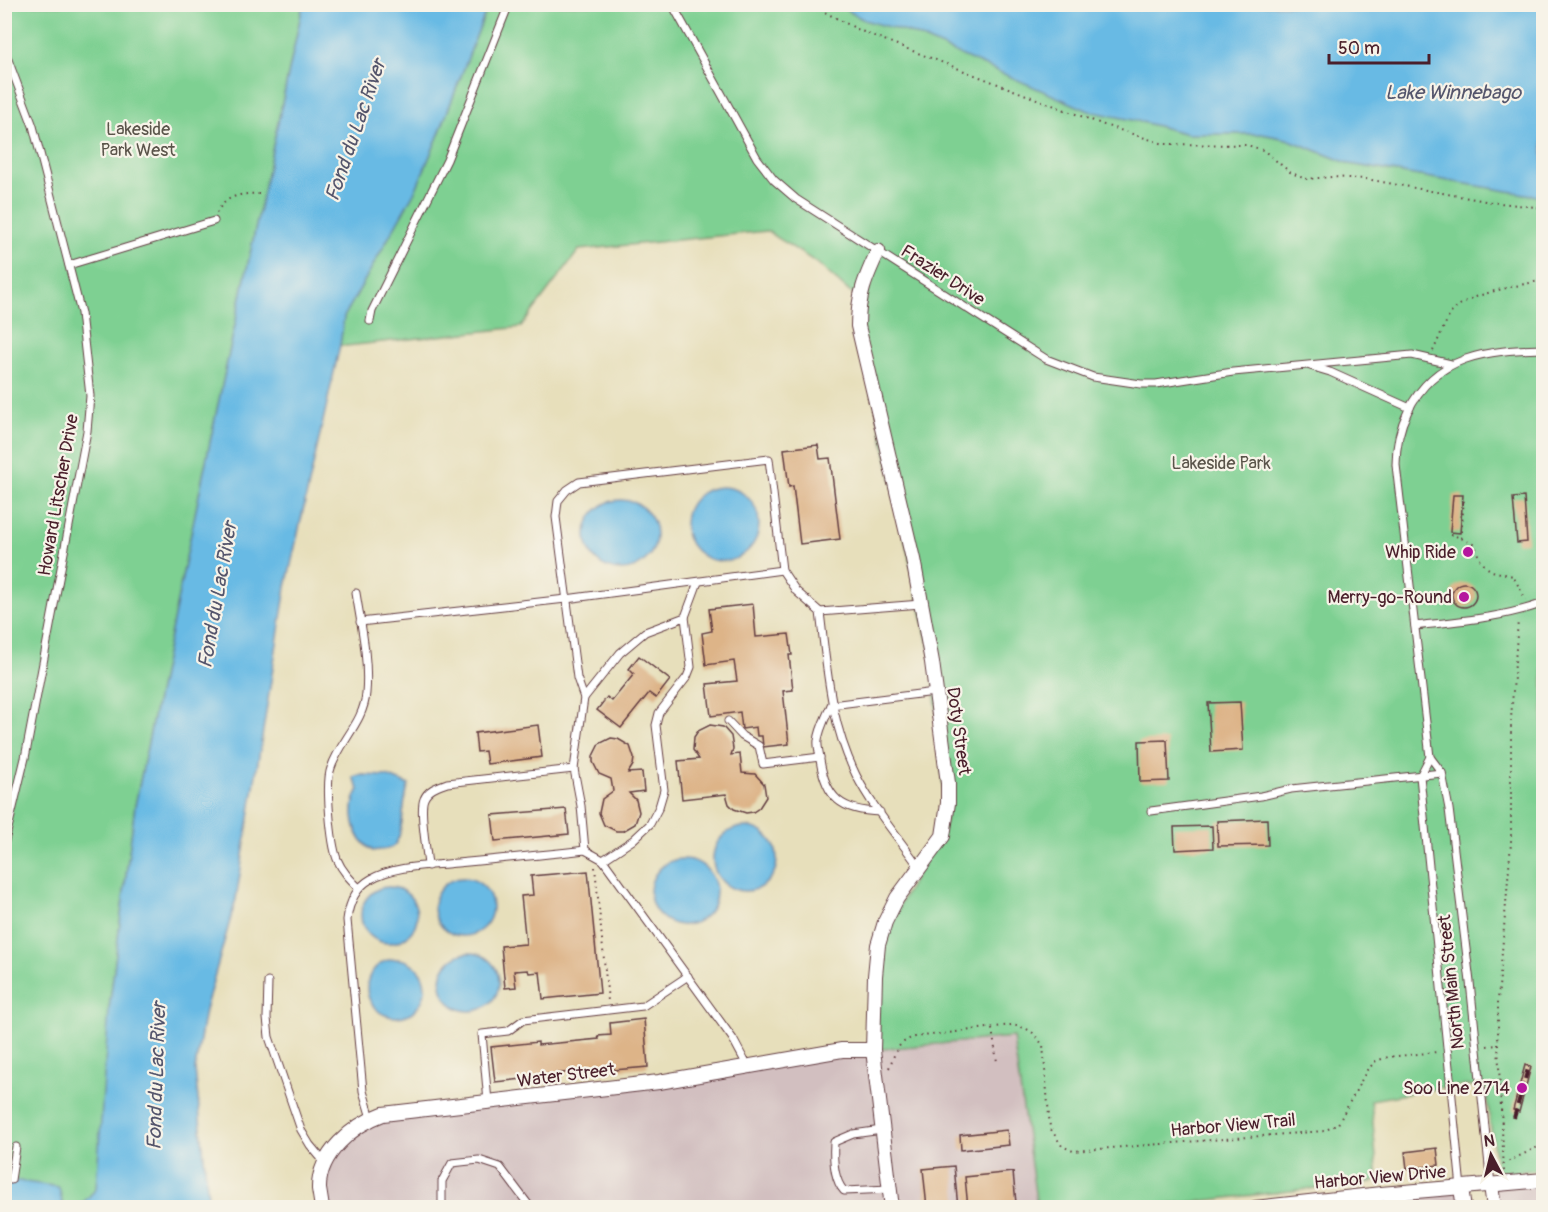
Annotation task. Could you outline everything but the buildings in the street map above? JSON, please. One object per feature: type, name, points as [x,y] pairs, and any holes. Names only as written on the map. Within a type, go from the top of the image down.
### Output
[{"type":"street","name":"Doty Street","points":[[878,252],[863,284],[858,307],[858,326],[903,513],[921,604],[948,783],[948,803],[943,836],[897,898],[885,922],[878,945],[873,1050],[892,1208]]},
{"type":"street","name":"Water Street","points":[[322,1208],[319,1187],[326,1164],[341,1140],[357,1126],[371,1118],[395,1112],[659,1082],[842,1050],[873,1050]]},
{"type":"street","name":"Harbor View Drive","points":[[1255,1208],[1544,1180]]},
{"type":"street","name":"North Main Street","points":[[1491,1185],[1494,1208]]},
{"type":"street","name":"North Main Street","points":[[1461,1188],[1464,1208]]},
{"type":"lane","points":[[370,321],[372,311],[447,159],[509,4]]},
{"type":"lane","name":"Frazier Drive","points":[[672,4],[755,154],[768,173],[796,199],[1046,359],[1093,377],[1122,383],[1156,384],[1233,372],[1412,356],[1451,364]]},
{"type":"lane","name":"Howard Litscher Drive","points":[[4,49],[33,126],[81,313],[88,366],[89,413],[25,758],[4,845]]},
{"type":"lane","points":[[69,265],[214,220]]},
{"type":"lane","points":[[1420,776],[1430,757],[1396,465],[1398,436],[1416,395],[1427,382],[1451,364],[1479,355],[1544,349]]},
{"type":"lane","name":"Frazier Drive","points":[[1305,365],[1330,372],[1410,408]]},
{"type":"lane","points":[[585,850],[581,806],[574,769],[584,698],[577,678],[566,599],[556,516],[558,501],[567,490],[579,482],[769,459],[782,570],[796,591],[820,612],[831,705],[842,739],[856,775],[919,867]]},
{"type":"lane","points":[[360,622],[566,599],[782,570]]},
{"type":"lane","points":[[603,860],[633,840],[650,824],[659,807],[664,790],[656,725],[659,713],[687,677],[691,667],[685,616],[698,582]]},
{"type":"lane","points":[[356,592],[366,693],[364,708],[357,724],[339,751],[327,783],[337,858],[346,876],[359,888]]},
{"type":"lane","points":[[1415,626],[1478,619],[1544,603]]},
{"type":"lane","points":[[820,612],[921,604]]},
{"type":"lane","points":[[584,698],[620,653],[645,632],[685,616]]},
{"type":"lane","points":[[831,705],[936,692]]},
{"type":"lane","points":[[831,705],[818,740],[823,780],[831,794],[844,805],[865,812],[880,812]]},
{"type":"lane","points":[[728,721],[742,736],[759,746],[763,764],[820,757]]},
{"type":"lane","name":"North Main Street","points":[[1430,757],[1442,773],[1470,982],[1491,1185]]},
{"type":"lane","points":[[428,866],[423,815],[424,799],[432,789],[447,783],[574,769]]},
{"type":"lane","points":[[1151,811],[1260,796],[1291,789],[1442,773]]},
{"type":"lane","name":"North Main Street","points":[[1420,776],[1461,1188]]},
{"type":"lane","points":[[371,1118],[363,1091],[347,920],[349,904],[359,888],[371,879],[390,872],[428,866],[585,850],[603,860],[733,1039],[748,1066]]},
{"type":"lane","points":[[488,1102],[482,1034],[508,1031],[523,1020],[643,1006],[688,976]]},
{"type":"lane","points":[[268,982],[269,1037],[301,1130],[326,1164]]},
{"type":"lane","points":[[882,1130],[853,1134],[834,1142],[834,1154],[838,1184],[844,1191],[890,1190]]},
{"type":"lane","points":[[11,1180],[16,1147]]},
{"type":"lane","points":[[442,1208],[442,1181],[452,1163],[479,1160],[500,1167],[531,1208]]},
{"type":"path","points":[[809,4],[861,32],[1104,125],[1164,144],[1247,145],[1263,150],[1290,172],[1305,179],[1332,177],[1366,179],[1491,202],[1544,208]]},
{"type":"path","points":[[214,220],[220,207],[241,192],[260,194]]},
{"type":"path","points":[[1432,354],[1453,310],[1475,298],[1495,291],[1544,280]]},
{"type":"path","points":[[1461,538],[1464,498]]},
{"type":"path","points":[[1450,535],[1475,545],[1479,558],[1486,567],[1513,576],[1531,607]]},
{"type":"path","points":[[1518,611],[1511,719],[1511,843],[1498,1000],[1503,1164],[1544,1144]]},
{"type":"path","points":[[594,855],[609,1010]]},
{"type":"path","name":"Harbor View Trail","points":[[890,1077],[889,1068],[897,1049],[904,1040],[1012,1025],[1025,1028],[1033,1033],[1043,1045],[1050,1128],[1062,1146],[1073,1152],[1324,1131],[1338,1124],[1367,1070],[1376,1061],[1389,1057],[1448,1052]]},
{"type":"path","points":[[992,1028],[997,1062]]},
{"type":"path","points":[[1476,1048],[1498,1045]]},
{"type":"shaded area","points":[[1013,1037],[1037,1207],[323,1208],[323,1172],[364,1122],[873,1050]]},
{"type":"shaded area","points":[[1543,1180],[1543,1207],[1494,1207],[1491,1185]]},
{"type":"shaded area","points":[[1461,1188],[1464,1208],[1255,1208]]},
{"type":"green space","name":"Lakeside Park West","points":[[5,5],[303,5],[135,806],[109,1009],[101,1207],[5,1207]]},
{"type":"green space","name":"Lakeside Park","points":[[488,5],[838,5],[864,20],[910,33],[1089,111],[1188,134],[1262,134],[1287,139],[1350,164],[1543,197],[1543,1169],[1500,1174],[1496,1165],[1485,1085],[1445,1087],[1371,1100],[1378,1181],[1149,1207],[1037,1207],[1013,1037],[873,1050],[878,945],[946,820],[932,662],[862,345],[860,297],[851,293],[817,263],[767,231],[579,250],[521,327],[340,345],[344,317],[416,189]]},
{"type":"water","name":"Fond du Lac River","points":[[303,5],[488,5],[416,189],[344,317],[340,345],[286,587],[236,899],[205,1010],[195,1069],[209,1207],[75,1207],[81,1205],[96,1189],[109,1009],[135,806]]},
{"type":"water","name":"Lake Winnebago","points":[[838,5],[1543,5],[1543,197],[1350,164],[1287,139],[1262,134],[1188,134],[1089,111],[910,33],[864,20]]},
{"type":"water","points":[[722,487],[736,490],[748,498],[756,510],[759,524],[756,538],[748,550],[736,558],[722,561],[708,558],[696,550],[688,538],[685,524],[688,510],[696,498],[708,490]]},
{"type":"water","points":[[614,500],[628,500],[641,506],[650,515],[656,528],[654,548],[646,560],[628,570],[614,570],[601,564],[592,555],[586,542],[586,528],[592,515],[601,506]]},
{"type":"water","points":[[387,776],[409,785],[399,836],[390,848],[373,851],[366,846],[357,831],[353,805],[359,789],[353,777]]},
{"type":"water","points":[[745,827],[757,829],[768,836],[775,847],[777,859],[775,871],[768,882],[757,889],[745,891],[733,889],[722,882],[715,871],[713,859],[715,847],[722,836],[733,829]]},
{"type":"water","points":[[683,859],[696,862],[706,869],[713,879],[716,892],[713,905],[706,915],[696,922],[683,925],[670,922],[660,915],[653,905],[650,892],[653,879],[660,869],[670,862]]},
{"type":"water","points":[[463,878],[474,880],[487,891],[492,907],[490,918],[479,931],[463,936],[452,934],[439,923],[434,907],[436,896],[447,883]]},
{"type":"water","points":[[383,887],[395,887],[405,891],[413,899],[417,915],[413,931],[405,939],[395,943],[383,943],[373,939],[365,931],[361,921],[361,909],[365,899],[373,891]]},
{"type":"water","points":[[470,953],[481,955],[494,966],[499,982],[497,993],[486,1006],[470,1011],[459,1009],[446,998],[441,982],[443,971],[454,958]]},
{"type":"water","points":[[396,959],[412,964],[420,972],[425,988],[420,1004],[412,1012],[396,1017],[380,1012],[372,1004],[367,988],[372,972],[380,964]]},
{"type":"water","points":[[5,1179],[59,1187],[63,1207],[5,1208]]},
{"type":"railway","points":[[1514,1118],[1529,1065]]},
{"type":"place","name":"Whip Ride","points":[[1468,552]]},
{"type":"place","name":"Merry-go-Round","points":[[1464,597]]},
{"type":"place","name":"Soo Line 2714","points":[[1522,1088]]}]
